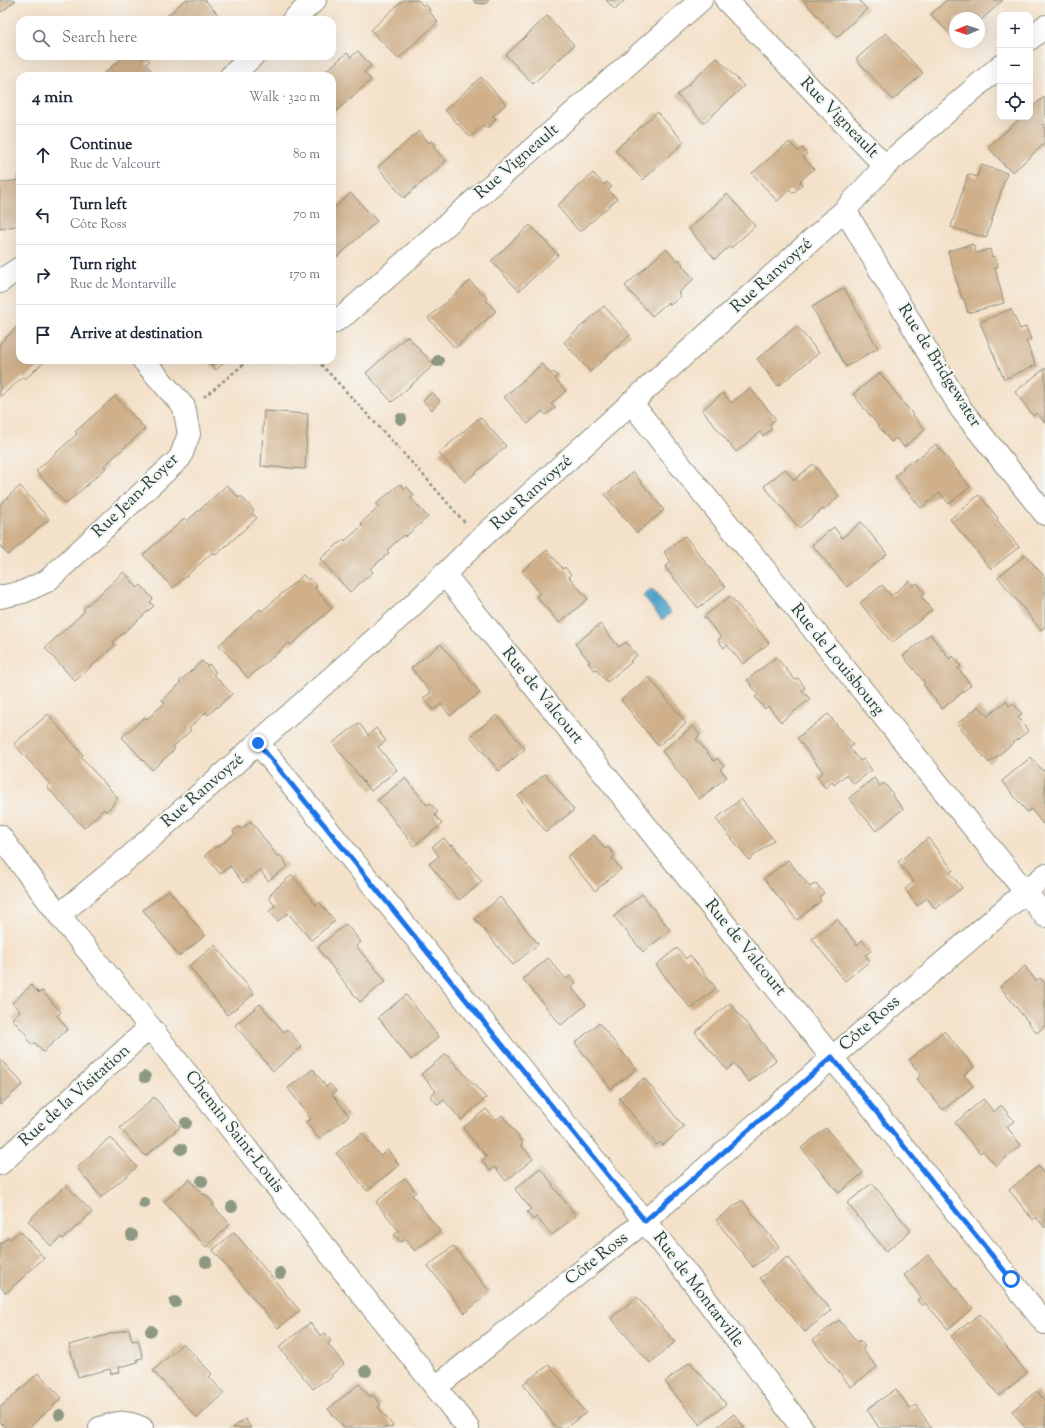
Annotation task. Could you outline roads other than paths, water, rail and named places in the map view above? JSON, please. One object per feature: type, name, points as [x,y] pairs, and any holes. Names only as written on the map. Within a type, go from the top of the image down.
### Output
[{"type":"street","points":[[297,16],[315,0]]},
{"type":"street","name":"Rue Vigneault","points":[[336,320],[346,314],[701,0]]},
{"type":"street","name":"Rue Vigneault","points":[[726,0],[885,166]]},
{"type":"street","points":[[1033,36],[1045,26]]},
{"type":"street","points":[[235,72],[249,60]]},
{"type":"street","name":"Rue Ranvoyzé","points":[[59,914],[127,859],[410,608],[479,540],[845,210],[885,166],[997,69]]},
{"type":"street","name":"Rue de Bridgewater","points":[[845,210],[961,409],[1045,514]]},
{"type":"street","points":[[0,282],[6,276],[16,270]]},
{"type":"street","name":"Rue Jean-Royer","points":[[0,597],[23,592],[48,581],[180,458],[189,434],[184,407],[146,364]]},
{"type":"street","name":"Rue de Louisbourg","points":[[631,402],[668,450],[1045,916]]},
{"type":"street","name":"Rue de Valcourt","points":[[444,574],[1045,1323]]},
{"type":"street","name":"Rue de Montarville","points":[[258,743],[645,1221],[687,1274],[802,1428]]},
{"type":"street","name":"Chemin Saint-Louis","points":[[0,836],[59,914],[468,1428]]},
{"type":"street","name":"Côte Ross","points":[[436,1387],[645,1221],[832,1057],[1045,875]]},
{"type":"street","name":"Rue de la Visitation","points":[[0,1164],[150,1027]]},
{"type":"street","points":[[100,1428],[116,1422],[132,1423],[142,1428]]},
{"type":"water","points":[[652,589],[671,613],[662,620],[643,596]]}]
